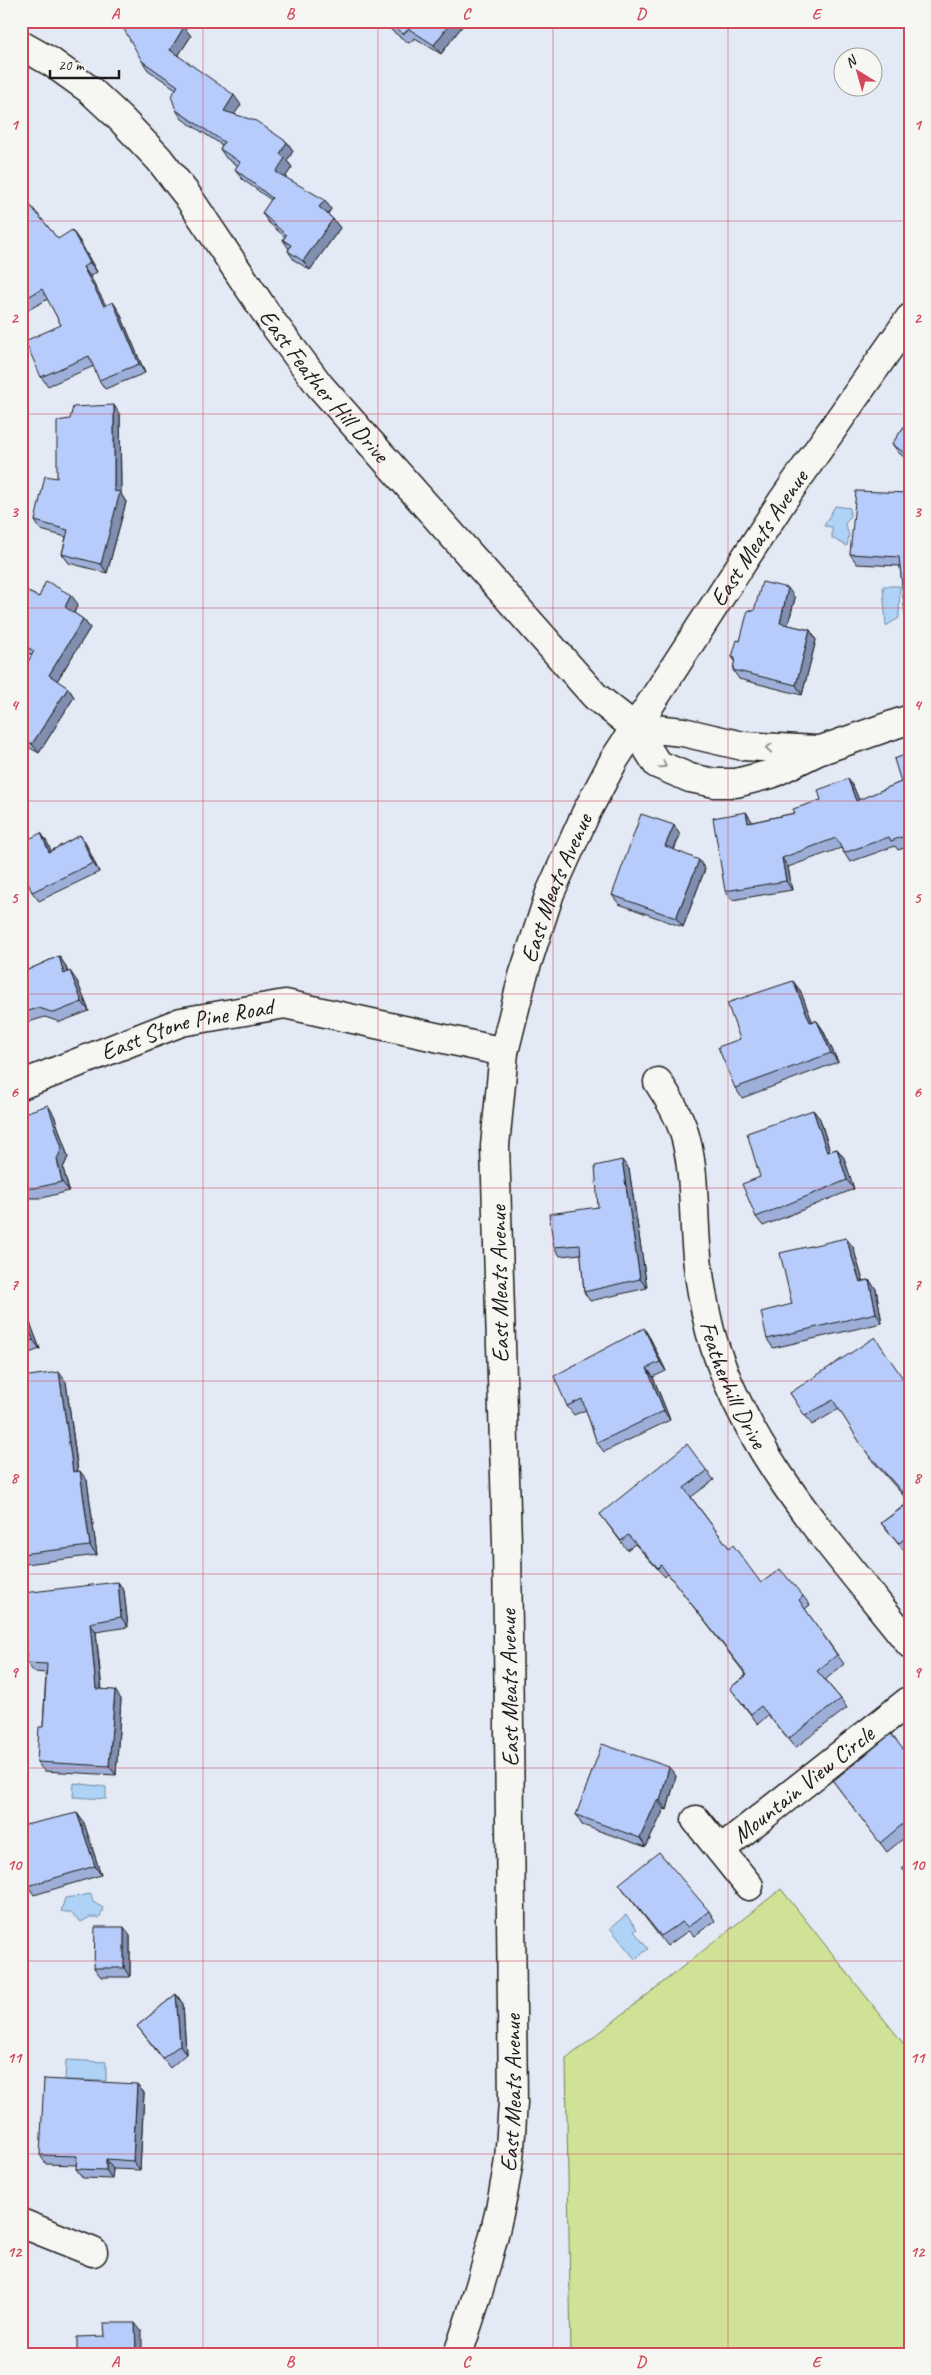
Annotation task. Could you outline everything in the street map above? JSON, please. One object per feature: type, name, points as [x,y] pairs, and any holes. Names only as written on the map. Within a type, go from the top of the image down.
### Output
[{"type":"street","name":"East Feather Hill Drive","points":[[21,45],[51,62],[90,90],[150,148],[187,195],[256,299],[320,386],[595,696],[634,727]]},
{"type":"street","name":"East Meats Avenue","points":[[458,2354],[474,2307],[493,2238],[507,2172],[513,2104],[507,1544],[503,1469],[495,1146],[504,1052],[523,976],[550,893],[586,814],[634,727],[783,500],[910,318]]},
{"type":"street","points":[[634,727],[657,764],[690,778],[715,783],[736,783],[762,776],[818,750],[910,720]]},
{"type":"street","points":[[634,727],[683,732],[744,746],[818,750]]},
{"type":"street","name":"East Stone Pine Road","points":[[21,1086],[181,1022],[285,1004],[504,1052]]},
{"type":"street","name":"Featherhill Drive","points":[[658,1082],[676,1113],[687,1142],[703,1301],[721,1364],[739,1409],[756,1441],[787,1488],[910,1644]]},
{"type":"street","name":"Mountain View Circle","points":[[720,1850],[910,1700]]},
{"type":"street","points":[[696,1820],[749,1886]]},
{"type":"street","points":[[21,2223],[93,2252]]},
{"type":"green space","points":[[781,1889],[910,2052],[910,2354],[571,2354],[566,2059]]},
{"type":"water","points":[[835,506],[850,508],[850,517],[845,524],[849,535],[847,546],[832,538],[832,527],[824,526]]},
{"type":"water","points":[[883,586],[900,586],[899,618],[886,626]]},
{"type":"water","points":[[74,1783],[106,1787],[106,1799],[73,1797]]},
{"type":"water","points":[[91,1894],[93,1902],[103,1908],[100,1918],[90,1917],[81,1922],[71,1913],[61,1911],[65,1898]]},
{"type":"water","points":[[626,1915],[637,1929],[634,1931],[648,1949],[635,1959],[610,1928]]},
{"type":"water","points":[[66,2060],[106,2062],[106,2081],[65,2080]]},
{"type":"building","points":[[123,21],[174,21],[184,27],[170,50],[234,95],[224,111],[256,121],[287,142],[280,154],[285,158],[276,172],[325,200],[319,207],[333,219],[303,261],[288,251],[291,245],[283,240],[286,235],[262,213],[272,198],[235,169],[240,162],[220,149],[224,142],[176,110],[171,96],[178,86],[142,61],[121,24]]},
{"type":"building","points":[[386,21],[452,21],[434,45],[409,29],[403,34]]},
{"type":"building","points":[[21,194],[58,239],[72,230],[90,263],[83,267],[104,306],[113,302],[139,364],[99,380],[89,356],[41,377],[25,341],[61,325],[42,289],[21,301]]},
{"type":"building","points":[[114,405],[114,491],[120,492],[101,564],[62,554],[68,530],[35,521],[45,476],[57,478],[57,421],[70,419],[73,407]]},
{"type":"building","points":[[910,418],[910,457],[892,444]]},
{"type":"building","points":[[856,491],[908,493],[910,523],[910,640],[908,640],[899,557],[850,554]]},
{"type":"building","points":[[46,581],[71,595],[65,607],[83,619],[49,675],[68,688],[32,744],[21,737],[21,674],[34,651],[21,644],[21,589],[39,597]]},
{"type":"building","points":[[762,582],[788,588],[780,623],[810,630],[796,685],[733,670],[735,658],[732,657],[737,640],[740,641],[748,610],[754,611]]},
{"type":"building","points":[[910,753],[910,834],[891,841],[889,837],[844,853],[836,838],[782,858],[786,881],[725,891],[713,818],[746,812],[748,823],[795,813],[793,809],[821,800],[818,790],[848,779],[856,801],[901,782],[894,759]]},
{"type":"building","points":[[641,814],[674,825],[665,846],[699,860],[676,918],[612,895]]},
{"type":"building","points":[[41,833],[49,852],[80,835],[93,863],[32,892],[21,868],[21,843]]},
{"type":"building","points":[[59,956],[64,974],[70,971],[82,1002],[54,1013],[39,1008],[21,1013],[21,973]]},
{"type":"building","points":[[793,981],[810,1022],[817,1021],[831,1053],[735,1088],[718,1047],[740,1039],[727,1003]]},
{"type":"building","points":[[48,1105],[62,1148],[57,1159],[62,1182],[35,1188],[21,1188],[21,1114]]},
{"type":"building","points":[[813,1110],[827,1152],[837,1149],[847,1180],[756,1217],[742,1184],[760,1177],[747,1133]]},
{"type":"building","points":[[622,1160],[640,1279],[584,1292],[580,1245],[554,1247],[549,1214],[598,1207],[595,1166]]},
{"type":"building","points":[[846,1238],[860,1282],[869,1280],[876,1313],[767,1339],[761,1312],[792,1304],[780,1253]]},
{"type":"building","points":[[21,1308],[33,1340],[21,1344]]},
{"type":"building","points":[[644,1328],[660,1362],[647,1368],[664,1411],[597,1443],[582,1399],[567,1406],[554,1376]]},
{"type":"building","points":[[875,1337],[910,1389],[910,1501],[864,1449],[833,1400],[805,1416],[790,1393]]},
{"type":"building","points":[[59,1372],[73,1472],[80,1471],[90,1546],[21,1554],[21,1377]]},
{"type":"building","points":[[687,1444],[707,1471],[684,1488],[729,1548],[733,1545],[761,1583],[780,1569],[803,1596],[799,1600],[837,1655],[817,1671],[841,1699],[788,1739],[761,1706],[751,1714],[730,1688],[747,1675],[661,1565],[658,1568],[628,1535],[621,1541],[600,1514]]},
{"type":"building","points":[[910,1502],[910,1534],[899,1543],[881,1523]]},
{"type":"building","points":[[118,1582],[121,1617],[90,1623],[96,1689],[115,1690],[109,1766],[37,1762],[39,1727],[43,1727],[47,1664],[27,1663],[23,1593]]},
{"type":"building","points":[[891,1734],[910,1758],[910,1818],[880,1843],[833,1781]]},
{"type":"building","points":[[602,1744],[669,1767],[660,1801],[657,1800],[640,1838],[576,1815]]},
{"type":"building","points":[[77,1813],[95,1866],[28,1886],[21,1870],[21,1826]]},
{"type":"building","points":[[659,1852],[709,1911],[688,1927],[682,1922],[661,1936],[619,1884]]},
{"type":"building","points":[[910,1862],[910,1879],[902,1868]]},
{"type":"building","points":[[95,1927],[124,1927],[124,1968],[94,1968]]},
{"type":"building","points":[[176,1994],[180,2045],[163,2058],[137,2026]]},
{"type":"building","points":[[44,2079],[137,2084],[133,2161],[106,2159],[106,2170],[76,2169],[77,2156],[40,2155]]},
{"type":"building","points":[[104,2323],[135,2323],[136,2354],[77,2354],[77,2337],[105,2336]]}]
